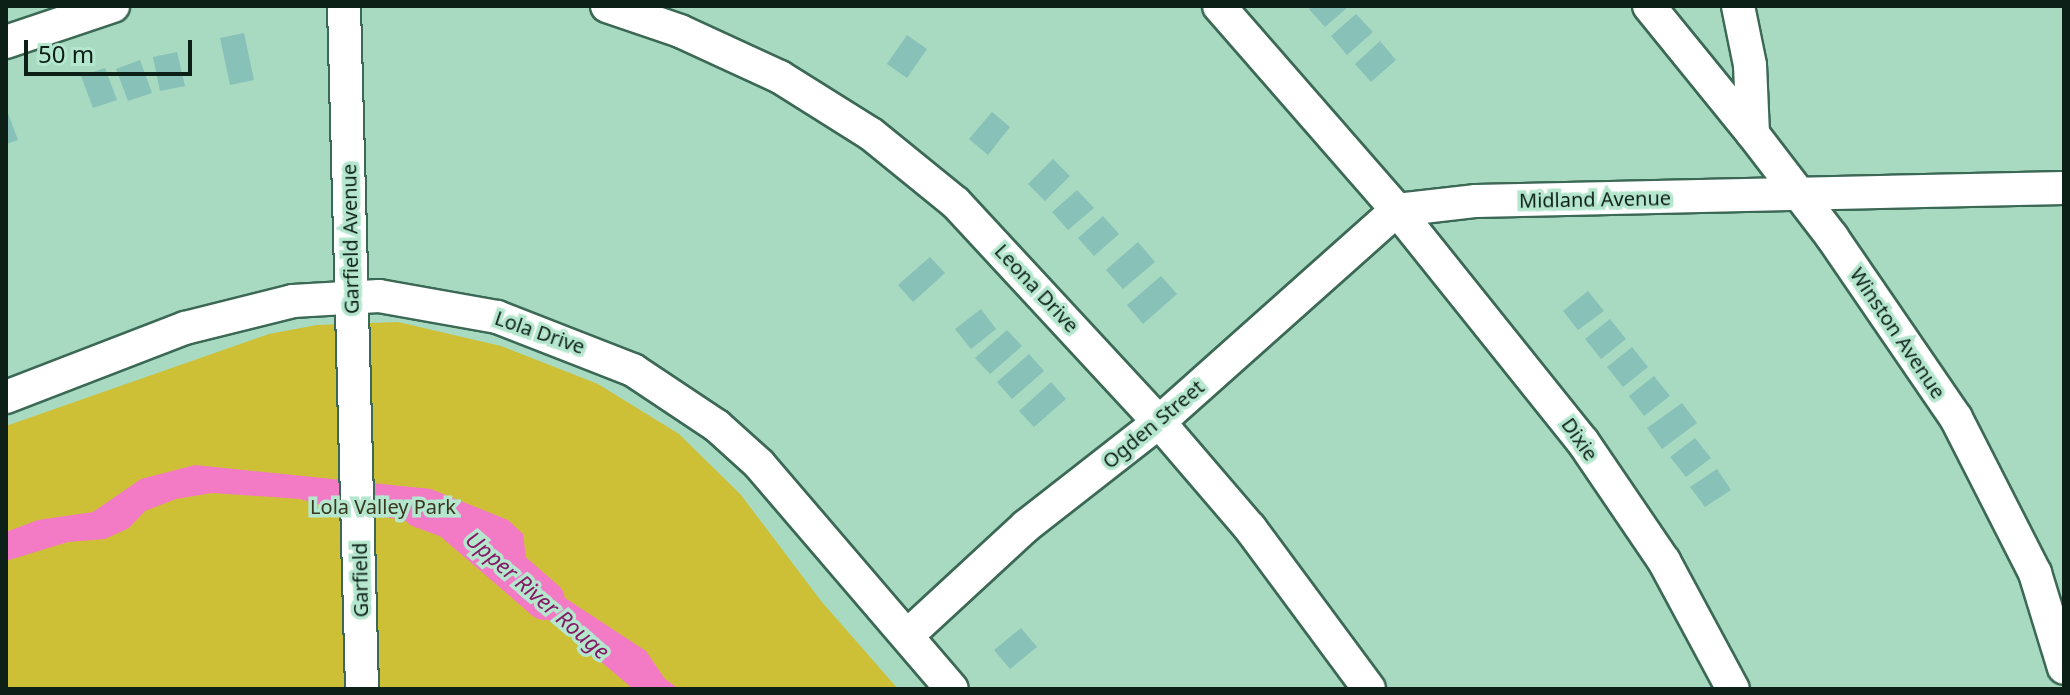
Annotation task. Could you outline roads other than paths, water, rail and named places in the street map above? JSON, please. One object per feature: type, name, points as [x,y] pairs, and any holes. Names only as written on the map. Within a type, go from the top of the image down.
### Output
[{"type":"street","points":[[6,42],[113,6]]},
{"type":"street","name":"Garfield Avenue","points":[[344,6],[356,471]]},
{"type":"street","name":"Leona Drive","points":[[607,6],[737,55],[833,108],[883,143],[990,237],[1159,422],[1250,528],[1369,689]]},
{"type":"street","points":[[1219,6],[1397,210]]},
{"type":"street","name":"Winston Avenue","points":[[1649,6],[1800,196],[1956,418],[2035,573],[2064,668]]},
{"type":"street","points":[[1738,6],[1750,65],[1753,134]]},
{"type":"street","name":"Midland Avenue","points":[[1397,210],[1476,201],[2064,188]]},
{"type":"street","name":"Ogden Street","points":[[908,635],[1026,526],[1159,422],[1397,210]]},
{"type":"street","name":"Dixie","points":[[1397,210],[1583,442],[1664,561],[1733,689]]},
{"type":"street","name":"Lola Drive","points":[[6,397],[185,328],[293,301],[351,296],[422,300],[497,317],[592,350],[663,387],[759,464],[952,689]]},
{"type":"street","name":"Garfield","points":[[356,471],[362,689]]},
{"type":"water","points":[[195,465],[431,489],[508,520],[523,534],[527,565],[562,596],[646,651],[665,679],[679,689],[633,689],[563,629],[519,602],[508,590],[503,556],[491,543],[449,527],[338,510],[300,499],[212,493],[176,499],[145,511],[129,528],[105,539],[68,542],[6,561],[6,532],[38,520],[93,512],[141,479]]},
{"type":"waterway","name":"Upper River Rouge","points":[[421,508],[451,519],[545,600]]},
{"type":"park label","name":"Lola Valley Park","points":[[383,506]]}]
